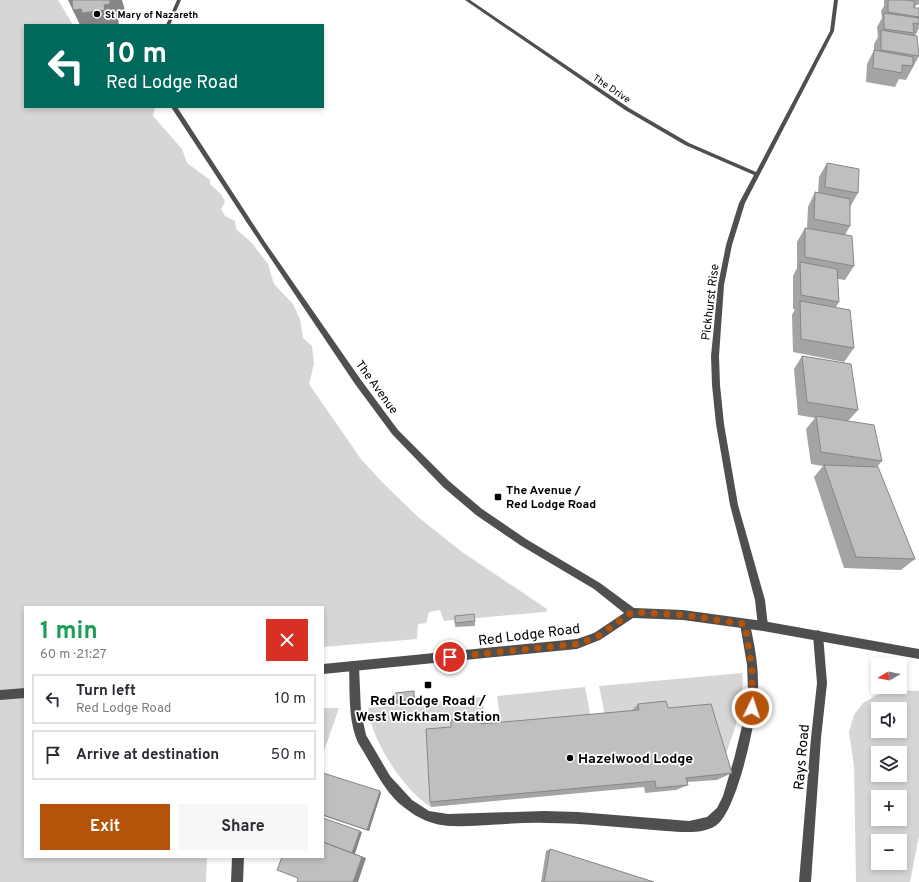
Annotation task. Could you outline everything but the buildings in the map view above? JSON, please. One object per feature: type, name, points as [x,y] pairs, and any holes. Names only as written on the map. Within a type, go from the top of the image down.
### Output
[{"type":"street","points":[[168,24],[179,0]]},
{"type":"street","name":"The Drive","points":[[467,0],[627,109],[688,144],[756,174]]},
{"type":"street","name":"Pickhurst Rise","points":[[763,626],[760,600],[743,541],[726,463],[715,378],[716,329],[721,285],[729,245],[742,203],[832,31],[836,0]]},
{"type":"street","name":"The Avenue","points":[[175,108],[263,243],[362,388],[395,432],[446,484],[480,512],[523,542],[598,586],[632,612]]},
{"type":"street","points":[[632,612],[683,615],[763,626],[916,654]]},
{"type":"street","name":"Red Lodge Road","points":[[324,669],[577,644],[597,637],[632,612]]},
{"type":"street","points":[[354,666],[356,712],[361,737],[386,780],[408,804],[426,816],[448,820],[544,817],[578,818],[685,827],[695,826],[714,820],[724,808],[749,724],[753,684],[745,624]]},
{"type":"street","name":"Rays Road","points":[[805,882],[816,738],[822,683],[818,635]]},
{"type":"street","points":[[0,695],[24,693]]},
{"type":"street","points":[[237,882],[238,858]]},
{"type":"shaded area","points":[[0,0],[58,0],[72,24],[24,24],[24,108],[155,108],[153,116],[182,149],[187,163],[210,180],[210,184],[221,194],[225,202],[221,209],[225,216],[235,221],[236,229],[252,243],[268,264],[274,284],[293,304],[300,319],[303,338],[312,346],[314,364],[309,384],[361,459],[418,517],[462,552],[547,609],[546,612],[444,621],[440,610],[429,612],[426,623],[418,624],[417,639],[324,647],[324,606],[24,606],[24,858],[207,858],[206,882],[0,882]]},
{"type":"shaded area","points":[[742,673],[742,700],[739,714],[717,780],[698,713],[606,721],[599,686]]},
{"type":"shaded area","points":[[585,687],[592,723],[502,731],[497,696]]},
{"type":"shaded area","points":[[907,690],[919,691],[919,836],[910,882],[856,882],[854,766],[849,732],[854,715],[863,703],[881,694],[907,694]]},
{"type":"shaded area","points":[[482,697],[487,732],[431,807],[410,789],[390,764],[375,735],[370,721],[368,708]]},
{"type":"shaded area","points":[[324,708],[339,708],[324,751]]},
{"type":"place","name":"St Mary of Nazareth","points":[[97,14]]},
{"type":"place","name":"The Avenue / Red Lodge Road","points":[[498,497]]},
{"type":"place","name":"Red Lodge Road / West Wickham Station","points":[[428,685]]},
{"type":"place","name":"Hazelwood Lodge","points":[[570,758]]},
{"type":"route","points":[[450,657],[577,644],[597,637],[632,612],[683,615],[745,624],[752,670],[752,708]]}]
